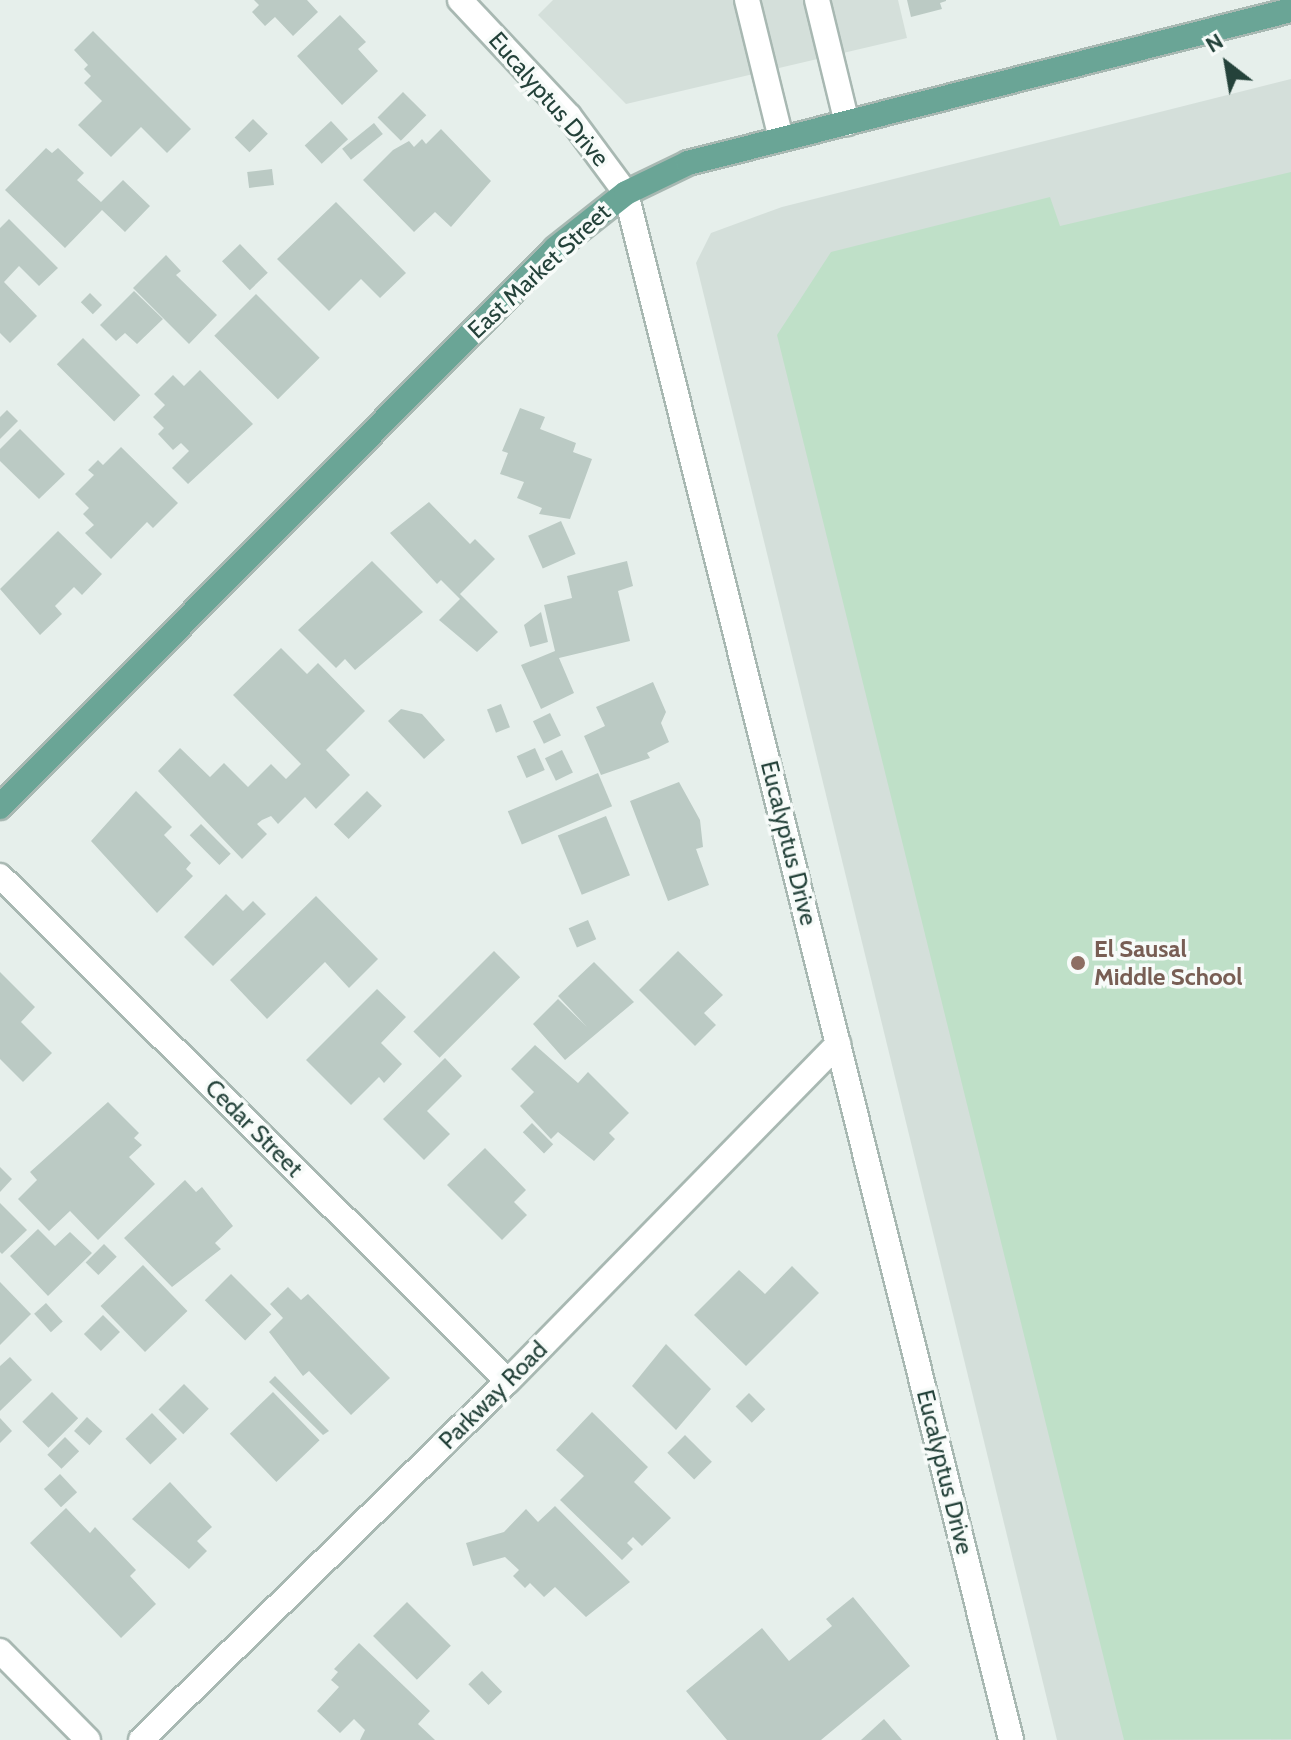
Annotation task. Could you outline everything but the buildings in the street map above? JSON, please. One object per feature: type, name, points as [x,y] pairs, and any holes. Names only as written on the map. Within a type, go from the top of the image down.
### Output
[{"type":"main road","name":"East Market Street","points":[[0,807],[555,249],[626,193],[688,163],[1291,10]]},
{"type":"street","name":"Eucalyptus Drive","points":[[460,0],[569,116],[626,193],[1011,1740]]},
{"type":"street","points":[[747,0],[781,138]]},
{"type":"street","points":[[817,0],[847,123]]},
{"type":"street","name":"Cedar Street","points":[[0,876],[508,1381]]},
{"type":"street","name":"Parkway Road","points":[[141,1740],[508,1381],[838,1044]]},
{"type":"street","points":[[0,1651],[88,1740]]},
{"type":"shaded area","points":[[553,0],[898,0],[907,38],[626,104],[538,15]]},
{"type":"shaded area","name":"El Sausal Middle School","points":[[1291,79],[1291,1740],[1057,1740],[696,263],[711,233],[782,207]]},
{"type":"green space","name":"El Sausal Middle School","points":[[1291,172],[1291,1739],[1124,1740],[777,335],[831,252],[1050,197],[1060,226]]},
{"type":"place","name":"El Sausal Middle School","points":[[1078,963]]}]
